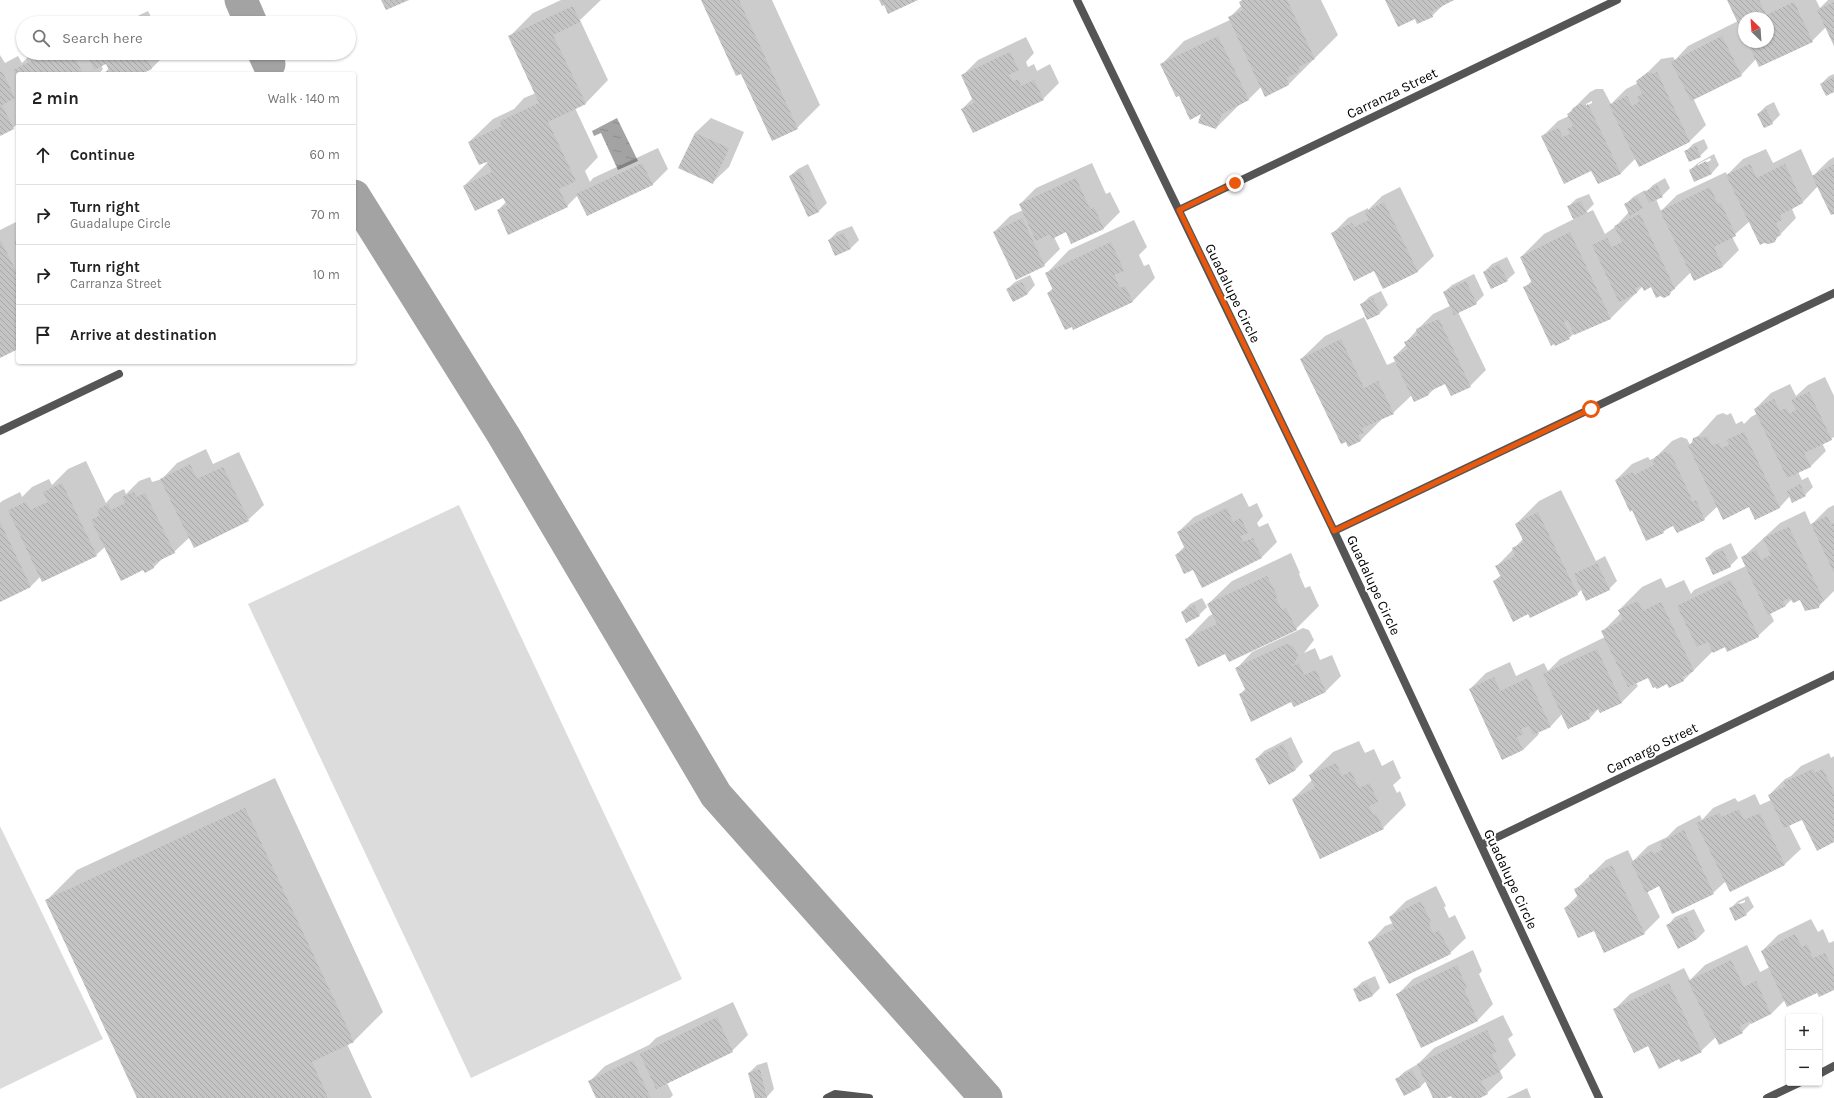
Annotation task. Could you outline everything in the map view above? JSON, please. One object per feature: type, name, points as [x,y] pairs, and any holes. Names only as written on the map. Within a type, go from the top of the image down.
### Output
[{"type":"street","name":"Guadalupe Circle","points":[[1077,0],[1334,531],[1599,1098]]},
{"type":"street","name":"Carranza Street","points":[[1179,210],[1616,0]]},
{"type":"street","points":[[1334,531],[1834,293]]},
{"type":"street","points":[[0,431],[119,374]]},
{"type":"street","name":"Camargo Street","points":[[1481,845],[1834,676]]},
{"type":"street","points":[[1822,1072],[1834,1066]]},
{"type":"street","points":[[1767,1098],[1793,1086]]},
{"type":"street","points":[[827,1098],[835,1094],[869,1098]]},
{"type":"shaded area","points":[[459,505],[682,979],[471,1078],[248,604]]},
{"type":"shaded area","points":[[0,826],[103,1039],[0,1089]]},
{"type":"water","points":[[617,118],[638,161],[618,170],[601,133],[594,136],[592,131]]},
{"type":"building","points":[[381,0],[409,0],[386,10]]},
{"type":"building","points":[[701,0],[739,0],[798,129],[772,141],[741,74],[736,76]]},
{"type":"building","points":[[879,0],[918,0],[888,14],[884,5],[882,6]]},
{"type":"building","points":[[1243,0],[1287,0],[1315,59],[1298,67],[1300,71],[1286,78],[1289,85],[1265,97],[1228,17],[1243,10],[1239,2]]},
{"type":"building","points":[[1385,0],[1454,0],[1431,12],[1433,17],[1417,24],[1415,19],[1398,27]]},
{"type":"building","points":[[1727,0],[1759,0],[1765,12],[1738,12],[1738,23]]},
{"type":"building","points":[[1794,2],[1813,42],[1759,67],[1750,48],[1774,48],[1774,12],[1772,12]]},
{"type":"building","points":[[1834,2],[1834,46],[1817,10]]},
{"type":"building","points":[[573,6],[580,22],[553,35],[586,104],[548,122],[576,181],[559,189],[568,207],[508,235],[497,210],[507,205],[503,198],[475,211],[463,186],[492,172],[487,162],[479,165],[468,142],[502,126],[500,121],[539,103],[508,36]]},
{"type":"building","points":[[1218,36],[1249,100],[1222,114],[1216,129],[1198,123],[1201,114],[1190,120],[1179,96],[1176,97],[1160,64]]},
{"type":"building","points":[[1722,36],[1742,76],[1691,101],[1671,62]]},
{"type":"building","points":[[1010,52],[1019,70],[1009,75],[1013,82],[1018,79],[1021,86],[1034,80],[1044,100],[973,133],[961,109],[974,103],[961,75]]},
{"type":"building","points":[[31,60],[76,60],[82,72],[16,72],[16,76],[13,70],[32,61]]},
{"type":"building","points":[[90,60],[148,60],[152,69],[145,72],[105,72],[109,70],[106,64],[94,70]]},
{"type":"building","points":[[2,71],[15,98],[2,105],[14,129],[0,136],[0,72]]},
{"type":"building","points":[[1648,72],[1653,74],[1657,72],[1690,142],[1639,167],[1609,105],[1627,96],[1632,106],[1639,102],[1637,97],[1642,94],[1636,81]]},
{"type":"building","points":[[1834,77],[1834,92],[1826,96],[1820,84]]},
{"type":"building","points":[[1580,104],[1585,106],[1588,104],[1621,174],[1598,184],[1591,171],[1564,184],[1541,136],[1558,128],[1563,137],[1570,134],[1567,129],[1573,126],[1567,114]]},
{"type":"building","points":[[1766,109],[1773,124],[1764,128],[1757,114]]},
{"type":"building","points":[[695,133],[729,148],[713,184],[678,168]]},
{"type":"building","points":[[1696,146],[1701,157],[1689,162],[1684,151]]},
{"type":"building","points":[[1706,161],[1712,174],[1694,182],[1689,170]]},
{"type":"building","points":[[642,163],[653,185],[587,216],[576,194]]},
{"type":"building","points":[[1750,164],[1757,178],[1785,164],[1803,203],[1780,215],[1782,220],[1776,223],[1781,235],[1777,237],[1775,242],[1769,244],[1764,243],[1760,245],[1726,175]]},
{"type":"building","points":[[1834,164],[1834,214],[1831,215],[1812,176]]},
{"type":"building","points":[[800,171],[819,212],[808,217],[789,176]]},
{"type":"building","points":[[1076,178],[1090,209],[1094,207],[1104,229],[1071,244],[1066,232],[1052,239],[1050,234],[1036,241],[1019,204]]},
{"type":"building","points":[[1657,185],[1663,197],[1649,203],[1644,192]]},
{"type":"building","points":[[1710,187],[1718,204],[1721,203],[1736,236],[1714,247],[1723,267],[1694,281],[1660,211]]},
{"type":"building","points":[[1637,197],[1643,208],[1630,216],[1624,204]]},
{"type":"building","points":[[1581,201],[1587,213],[1573,219],[1567,206]]},
{"type":"building","points":[[1384,202],[1418,272],[1383,289],[1374,271],[1354,281],[1331,233],[1352,223],[1354,227],[1369,220],[1365,212]]},
{"type":"building","points":[[1640,214],[1675,289],[1671,291],[1670,295],[1664,298],[1660,296],[1656,298],[1651,287],[1644,291],[1641,285],[1635,289],[1637,293],[1619,302],[1592,245],[1607,238],[1612,247],[1622,242],[1614,226]]},
{"type":"building","points":[[1022,218],[1045,266],[1016,280],[993,232]]},
{"type":"building","points":[[1570,232],[1611,319],[1574,335],[1568,320],[1564,322],[1571,336],[1568,337],[1570,339],[1555,346],[1554,344],[1551,346],[1523,287],[1532,283],[1520,257]]},
{"type":"building","points":[[844,233],[851,249],[835,256],[828,240]]},
{"type":"building","points":[[1,241],[16,271],[16,350],[0,358]]},
{"type":"building","points":[[1111,242],[1124,271],[1114,275],[1120,288],[1125,286],[1133,302],[1073,330],[1072,327],[1065,330],[1047,293],[1053,290],[1045,273]]},
{"type":"building","points":[[1499,264],[1508,281],[1491,289],[1483,272]]},
{"type":"building","points":[[1466,281],[1477,304],[1454,315],[1443,292]]},
{"type":"building","points":[[1022,282],[1028,294],[1013,302],[1006,289]]},
{"type":"building","points":[[1373,298],[1380,314],[1367,320],[1360,304]]},
{"type":"building","points":[[1439,319],[1471,387],[1451,396],[1445,384],[1428,392],[1429,395],[1414,402],[1393,357],[1408,349],[1404,342],[1418,335],[1416,329]]},
{"type":"building","points":[[1341,339],[1364,388],[1378,381],[1394,414],[1362,428],[1364,433],[1358,435],[1361,441],[1348,447],[1346,442],[1341,444],[1300,359]]},
{"type":"building","points":[[1809,392],[1832,440],[1804,453],[1811,467],[1787,478],[1754,409],[1774,399],[1780,411],[1786,408],[1789,414],[1796,410],[1791,400]]},
{"type":"building","points":[[1744,432],[1780,508],[1755,520],[1749,507],[1723,520],[1688,445],[1692,443],[1693,438],[1699,436],[1703,438],[1707,436],[1712,446],[1719,443],[1721,448],[1729,445],[1726,440]]},
{"type":"building","points":[[1664,452],[1671,454],[1693,502],[1696,500],[1705,520],[1677,533],[1673,526],[1663,531],[1664,533],[1646,541],[1632,510],[1630,512],[1615,480],[1633,472],[1634,475],[1654,465],[1653,463],[1655,457]]},
{"type":"building","points":[[190,464],[197,479],[223,467],[249,521],[194,548],[160,479]]},
{"type":"building","points":[[62,483],[97,556],[42,582],[8,510],[26,502],[30,510],[48,502],[43,492]]},
{"type":"building","points":[[1800,484],[1806,496],[1792,503],[1787,491]]},
{"type":"building","points":[[134,492],[136,497],[145,493],[175,553],[152,564],[154,568],[145,573],[143,570],[121,581],[91,520],[100,515],[97,510],[108,504],[111,510],[125,503],[122,497]]},
{"type":"building","points":[[1227,508],[1233,522],[1241,518],[1248,533],[1240,536],[1243,542],[1253,538],[1262,558],[1202,588],[1193,570],[1184,574],[1175,555],[1185,549],[1177,532]]},
{"type":"building","points":[[1538,512],[1578,595],[1530,618],[1528,614],[1513,622],[1493,581],[1501,577],[1495,566],[1515,556],[1512,548],[1524,542],[1515,524]]},
{"type":"building","points":[[1827,516],[1831,524],[1834,523],[1834,573],[1811,524]]},
{"type":"building","points":[[0,522],[31,587],[0,602]]},
{"type":"building","points":[[1789,527],[1824,601],[1820,603],[1819,608],[1805,611],[1800,600],[1793,603],[1790,598],[1783,601],[1786,606],[1768,615],[1741,557],[1756,550],[1761,560],[1771,555],[1763,538]]},
{"type":"building","points":[[1723,550],[1731,567],[1713,575],[1705,558]]},
{"type":"building","points":[[1597,563],[1610,590],[1586,601],[1574,574]]},
{"type":"building","points":[[1267,576],[1278,597],[1276,598],[1282,610],[1286,608],[1297,630],[1229,662],[1225,654],[1198,667],[1185,639],[1217,624],[1207,604]]},
{"type":"building","points":[[1731,580],[1759,637],[1727,652],[1725,647],[1713,653],[1708,642],[1697,647],[1677,606]]},
{"type":"building","points":[[1638,601],[1643,611],[1661,602],[1694,671],[1682,677],[1684,681],[1669,688],[1667,684],[1657,689],[1655,687],[1653,688],[1648,678],[1628,687],[1601,631],[1623,620],[1618,610]]},
{"type":"building","points":[[1194,605],[1200,616],[1186,623],[1181,612]]},
{"type":"building","points":[[1286,644],[1293,646],[1298,656],[1295,663],[1291,666],[1299,663],[1304,675],[1316,670],[1326,692],[1294,707],[1291,702],[1251,722],[1239,694],[1246,691],[1235,668]]},
{"type":"building","points":[[1597,649],[1622,703],[1600,713],[1598,709],[1588,714],[1590,719],[1568,729],[1543,674]]},
{"type":"building","points":[[1494,677],[1500,691],[1528,678],[1551,727],[1533,735],[1529,726],[1521,729],[1524,734],[1517,737],[1523,750],[1502,760],[1469,689]]},
{"type":"building","points":[[1283,744],[1296,770],[1269,785],[1255,759]]},
{"type":"building","points":[[1336,763],[1342,776],[1351,771],[1359,788],[1370,783],[1378,802],[1369,806],[1373,815],[1376,814],[1384,829],[1320,859],[1292,799],[1315,788],[1309,775]]},
{"type":"building","points":[[1813,769],[1815,773],[1823,769],[1834,792],[1834,842],[1817,851],[1802,820],[1784,828],[1768,795],[1786,786],[1784,782]]},
{"type":"building","points":[[245,808],[354,1042],[312,1062],[328,1098],[137,1098],[45,900]]},
{"type":"building","points":[[1739,809],[1744,820],[1760,813],[1785,865],[1730,892],[1696,823],[1719,813],[1722,817]]},
{"type":"building","points":[[1684,830],[1714,894],[1672,914],[1659,886],[1646,893],[1631,862],[1652,851],[1654,854],[1663,849],[1660,842]]},
{"type":"building","points":[[1612,865],[1645,934],[1604,953],[1594,931],[1578,938],[1564,908],[1579,900],[1574,889],[1591,881],[1589,875]]},
{"type":"building","points":[[1421,901],[1431,922],[1429,924],[1433,933],[1439,930],[1451,954],[1389,984],[1368,942],[1395,929],[1389,917]]},
{"type":"building","points":[[1740,903],[1747,915],[1735,921],[1729,908]]},
{"type":"building","points":[[1686,916],[1697,939],[1678,949],[1666,925]]},
{"type":"building","points":[[1795,934],[1802,947],[1807,944],[1813,958],[1825,953],[1834,971],[1834,990],[1819,997],[1817,993],[1787,1007],[1761,951]]},
{"type":"building","points":[[1731,960],[1744,987],[1756,981],[1771,1014],[1751,1024],[1750,1021],[1740,1026],[1743,1033],[1719,1045],[1688,981]]},
{"type":"building","points":[[1457,965],[1467,988],[1464,989],[1478,1021],[1421,1048],[1396,994]]},
{"type":"building","points":[[1367,983],[1373,996],[1359,1002],[1353,989]]},
{"type":"building","points":[[1669,983],[1702,1052],[1681,1062],[1679,1059],[1659,1069],[1648,1046],[1634,1053],[1613,1009]]},
{"type":"building","points":[[717,1017],[733,1052],[656,1089],[640,1054]]},
{"type":"building","points":[[1487,1030],[1497,1051],[1492,1054],[1500,1072],[1481,1081],[1488,1094],[1480,1098],[1452,1098],[1451,1096],[1446,1098],[1433,1098],[1417,1064]]},
{"type":"building","points":[[633,1060],[651,1098],[596,1098],[588,1081]]},
{"type":"building","points":[[760,1069],[767,1098],[755,1098],[748,1073]]},
{"type":"building","points":[[1412,1070],[1421,1087],[1404,1096],[1395,1079]]},
{"type":"waterway","points":[[241,0],[248,16]]},
{"type":"waterway","points":[[267,60],[269,64]]},
{"type":"waterway","points":[[356,199],[504,436],[716,795],[986,1098]]},
{"type":"route","points":[[1235,183],[1179,210],[1334,531],[1591,409]]}]
